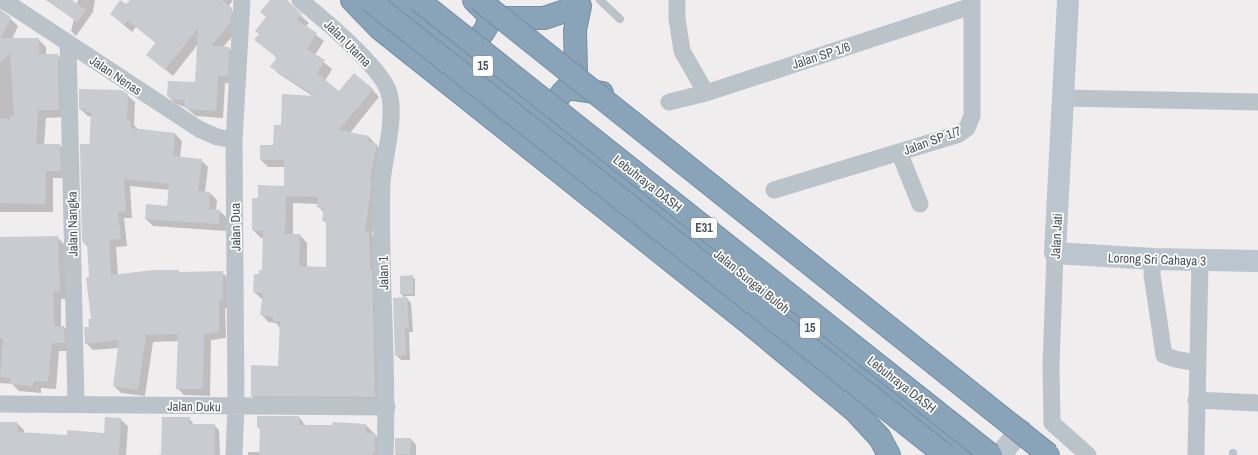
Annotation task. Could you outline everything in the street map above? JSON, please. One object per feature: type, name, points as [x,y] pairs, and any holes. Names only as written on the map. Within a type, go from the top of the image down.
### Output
[{"type":"highway","points":[[352,0],[379,28],[749,323],[849,406],[880,438],[889,455]]},
{"type":"highway","points":[[369,0],[945,455]]},
{"type":"highway","name":"Jalan Sungai Buloh","points":[[401,0],[894,394],[973,455]]},
{"type":"highway","name":"Lebuhraya DASH","points":[[418,0],[991,455]]},
{"type":"highway","points":[[456,44],[469,46],[480,37],[487,26],[487,15],[474,0]]},
{"type":"highway","points":[[479,0],[1042,452]]},
{"type":"highway","points":[[483,0],[576,72],[679,146],[1021,430],[1042,452]]},
{"type":"highway","points":[[505,18],[544,18],[588,2]]},
{"type":"highway","points":[[576,72],[575,30],[588,2]]},
{"type":"highway","points":[[565,131],[555,104],[556,98],[567,88],[607,94]]},
{"type":"highway","points":[[894,394],[910,414],[916,426],[925,455]]},
{"type":"street","name":"Jalan Nenas","points":[[4,0],[199,129],[217,137],[234,140]]},
{"type":"street","name":"Jalan Dua","points":[[234,455],[236,406],[234,140],[242,0]]},
{"type":"street","name":"Jalan Utama","points":[[300,0],[327,22],[381,76],[389,92]]},
{"type":"street","points":[[676,0],[677,19],[682,51],[706,93]]},
{"type":"street","name":"Jalan Jati","points":[[1068,0],[1055,253],[1051,365],[1052,424],[1088,455]]},
{"type":"street","name":"Jalan SP 1/6","points":[[669,102],[706,93],[972,3]]},
{"type":"street","name":"Jalan SP 1/7","points":[[774,190],[958,134],[966,128],[972,116],[972,3]]},
{"type":"street","name":"Jalan Nangka","points":[[68,43],[76,404]]},
{"type":"street","name":"Jalan 1","points":[[385,455],[387,408],[382,182],[391,108],[389,92]]},
{"type":"street","points":[[1063,98],[1258,102]]},
{"type":"street","points":[[899,152],[920,204]]},
{"type":"street","name":"Lorong Sri Cahaya 3","points":[[1055,253],[1200,261],[1258,261]]},
{"type":"street","points":[[1153,259],[1152,275],[1164,355],[1174,360],[1197,363]]},
{"type":"street","points":[[1196,455],[1200,261]]},
{"type":"street","points":[[1196,400],[1258,403]]},
{"type":"street","name":"Jalan Duku","points":[[0,404],[387,408]]},
{"type":"street","points":[[1000,455],[1021,430]]},
{"type":"lane","points":[[588,2],[620,19]]},
{"type":"building","points":[[47,0],[72,0],[86,10],[77,22]]},
{"type":"building","points":[[120,0],[126,4],[130,0],[222,0],[232,8],[231,22],[211,46],[229,47],[228,76],[218,76],[216,111],[187,109],[184,107],[185,100],[172,99],[167,96],[168,81],[195,82],[198,28],[165,70],[146,55],[156,42],[128,21],[124,25],[110,14]]},
{"type":"building","points":[[270,0],[287,0],[302,14],[297,20],[317,33],[307,49],[325,60],[317,73],[339,91],[354,73],[373,89],[339,130],[369,136],[368,142],[377,144],[370,180],[372,181],[365,231],[369,231],[370,269],[372,269],[375,397],[251,396],[251,365],[278,366],[280,322],[273,321],[273,317],[260,315],[263,293],[253,292],[254,274],[259,274],[259,270],[262,270],[263,231],[252,230],[252,198],[258,198],[258,185],[284,186],[284,160],[260,160],[260,145],[273,145],[274,125],[281,125],[282,94],[315,96],[270,67],[277,57],[254,40],[259,34],[255,31],[266,17],[260,12]],"holes":[[[286,196],[318,197],[317,207],[324,208],[322,221],[326,221],[326,267],[299,266],[300,234],[285,234]]]},
{"type":"building","points":[[0,10],[11,17],[1,38],[39,38],[39,54],[58,54],[59,110],[38,110],[36,144],[60,144],[61,171],[46,171],[45,204],[0,203],[0,118],[10,119],[11,116],[14,116],[10,53],[0,63]]},
{"type":"building","points":[[79,89],[121,90],[128,94],[127,121],[131,121],[131,128],[175,133],[173,156],[202,159],[198,191],[210,192],[209,209],[220,210],[219,224],[145,219],[146,204],[167,206],[169,184],[124,179],[126,211],[118,212],[121,239],[109,240],[111,275],[154,270],[179,270],[179,272],[223,271],[223,301],[219,301],[219,332],[204,334],[203,389],[176,389],[178,334],[146,335],[138,390],[113,386],[119,340],[85,344],[84,327],[89,327],[88,319],[91,319],[86,278],[89,277],[87,243],[83,243],[82,238],[80,144],[90,144],[91,112],[85,112],[85,109],[79,109]]},
{"type":"building","points":[[58,236],[60,291],[53,291],[54,326],[64,326],[65,343],[52,343],[48,382],[34,381],[33,386],[10,384],[11,378],[0,377],[3,339],[0,338],[0,237]]},
{"type":"building","points":[[413,275],[413,294],[400,294],[400,276]]},
{"type":"building","points":[[407,297],[409,327],[405,328],[406,355],[395,356],[393,298]]},
{"type":"building","points":[[257,416],[299,416],[299,425],[332,425],[333,422],[366,424],[365,433],[375,433],[375,453],[372,453],[372,455],[259,455],[260,428],[257,427]]},
{"type":"building","points":[[105,417],[121,418],[119,455],[0,455],[0,422],[17,422],[18,432],[67,435],[67,430],[104,433]]},
{"type":"building","points":[[162,417],[190,417],[189,424],[215,424],[215,455],[161,455]]},
{"type":"building","points":[[395,438],[411,438],[410,454],[395,454]]}]
